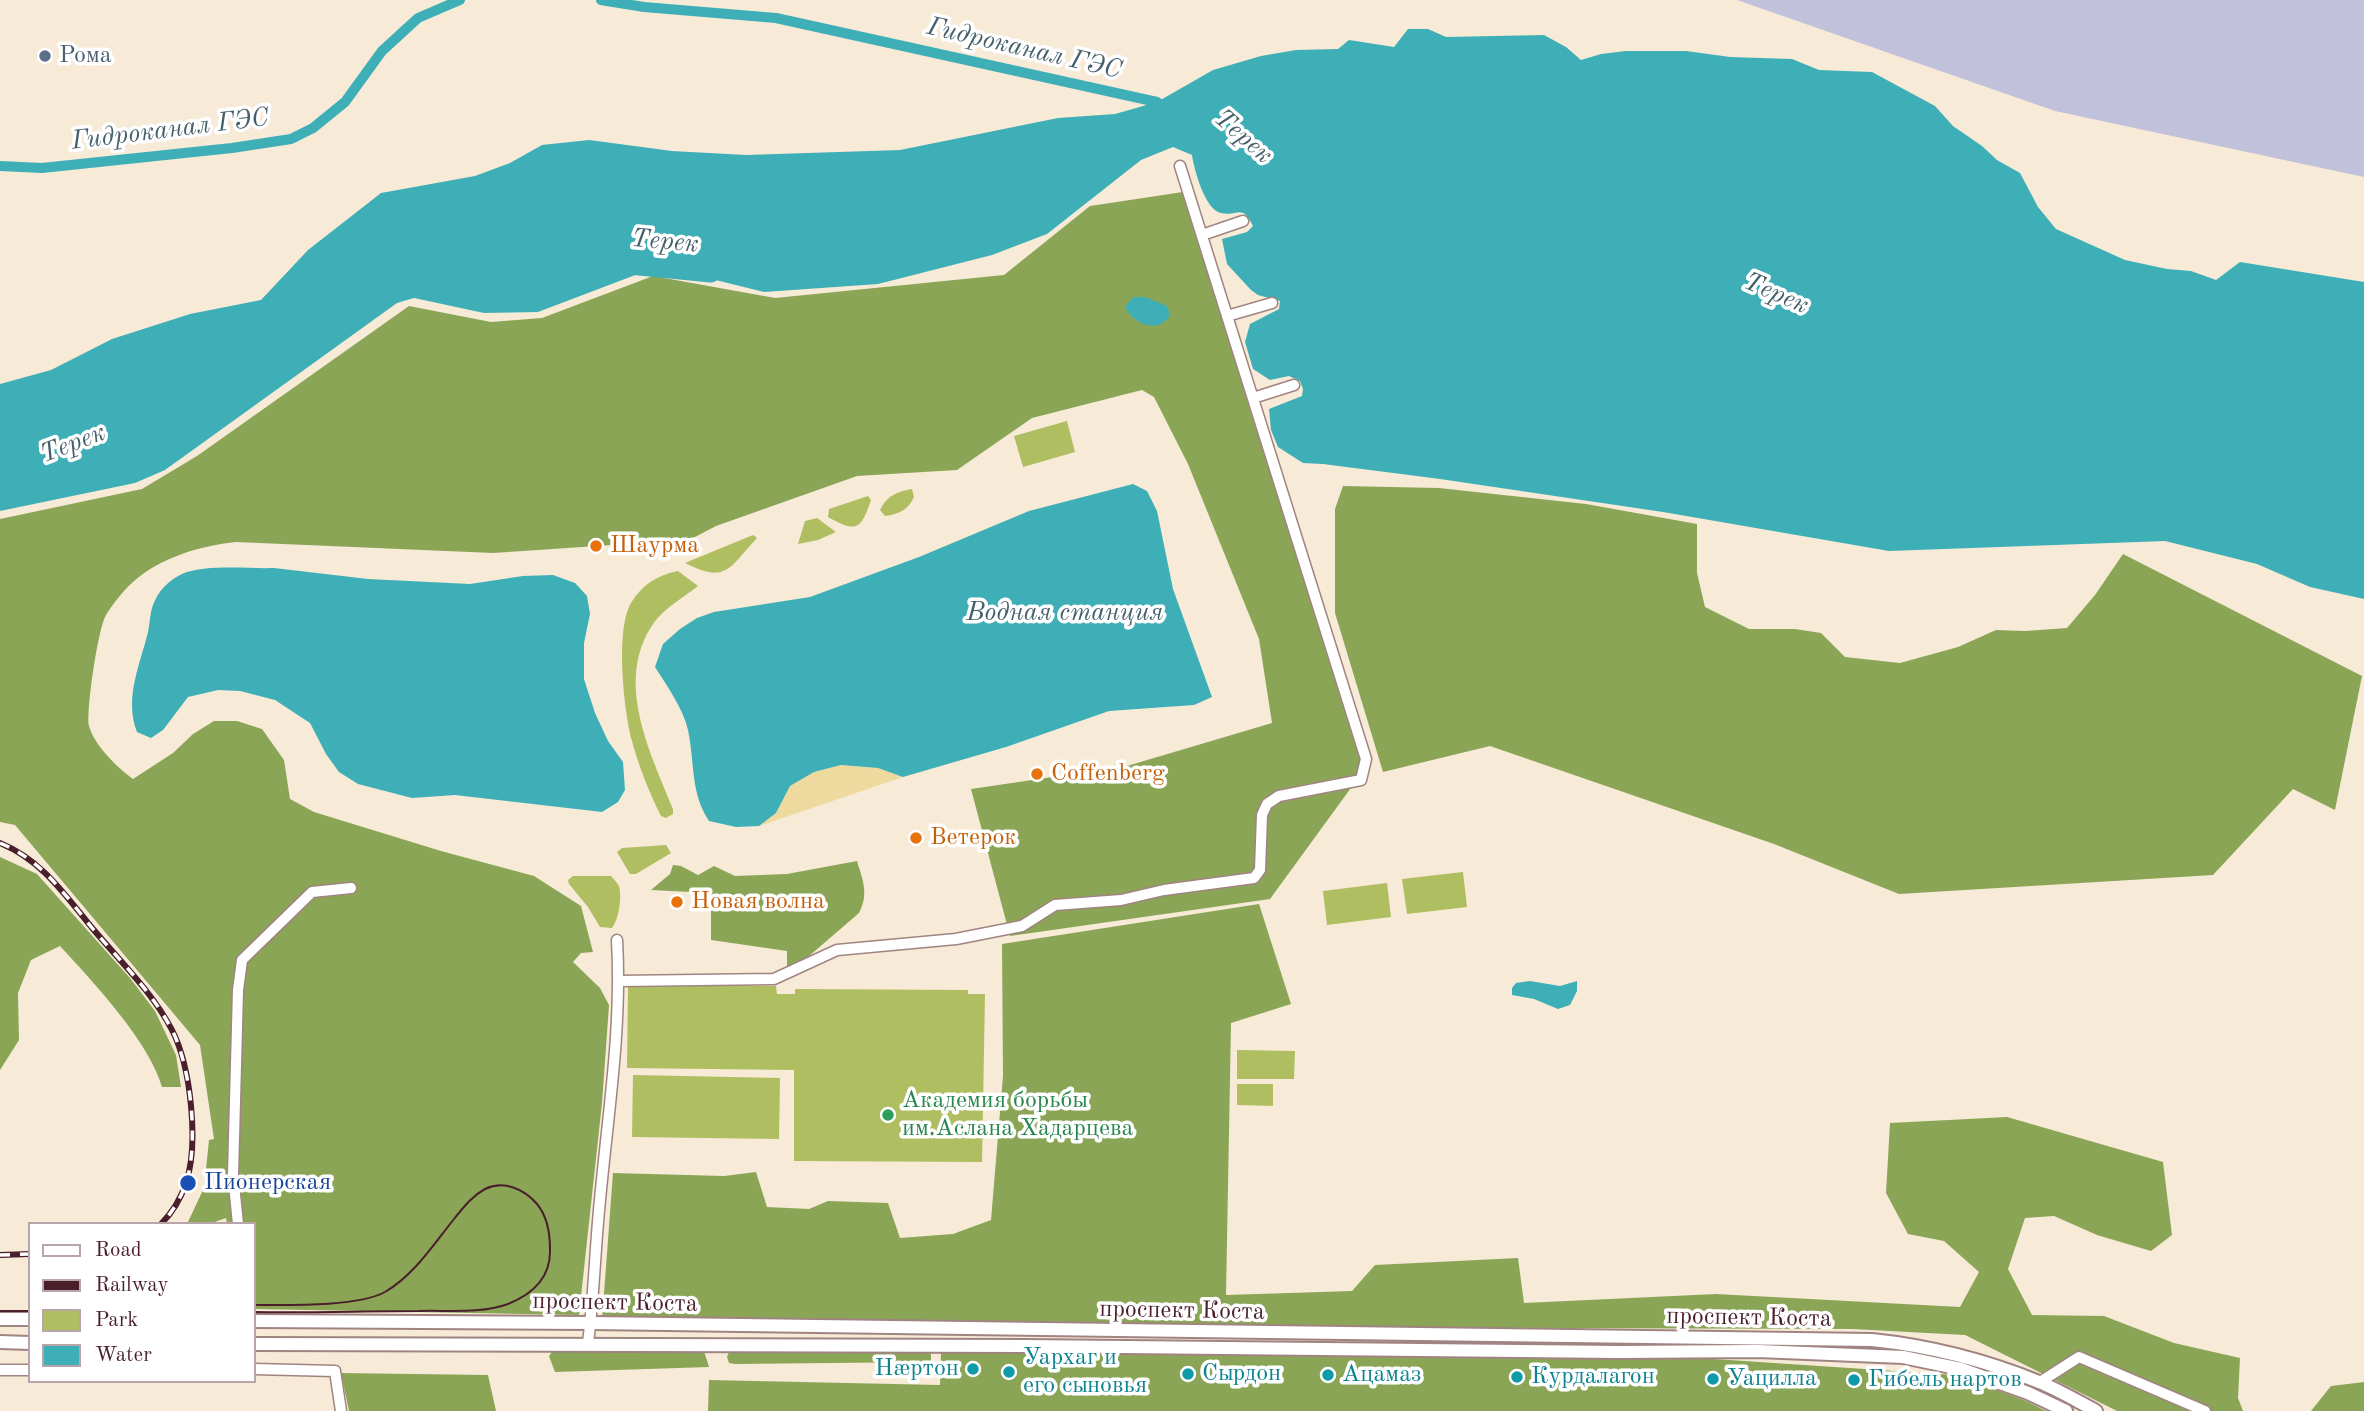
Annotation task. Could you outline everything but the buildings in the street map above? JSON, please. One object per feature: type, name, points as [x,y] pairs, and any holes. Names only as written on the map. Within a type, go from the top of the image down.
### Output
[{"type":"main road","points":[[0,1319],[28,1320]]},
{"type":"main road","name":"проспект Коста","points":[[256,1321],[1872,1340],[1917,1345],[1960,1355],[2039,1382],[2096,1411]]},
{"type":"main road","points":[[0,1342],[28,1343]]},
{"type":"main road","name":"проспект Коста","points":[[256,1344],[587,1343],[1758,1351],[1890,1356],[1961,1369],[2028,1393],[2066,1411]]},
{"type":"street","points":[[620,981],[774,979],[836,950],[956,939],[1022,926],[1055,905],[1121,900],[1164,890],[1254,878],[1260,870],[1262,815],[1267,804],[1279,796],[1361,780],[1366,759],[1180,166]]},
{"type":"street","points":[[1202,235],[1243,221]]},
{"type":"street","points":[[1227,316],[1272,303]]},
{"type":"street","points":[[1253,398],[1294,385]]},
{"type":"street","points":[[238,1222],[233,1175],[238,990],[243,960],[312,892],[351,888]]},
{"type":"street","points":[[587,1343],[612,1102],[620,981],[617,940]]},
{"type":"street","points":[[2039,1382],[2079,1357],[2205,1411]]},
{"type":"street","points":[[256,1369],[335,1371],[341,1411]]},
{"type":"street","points":[[0,1370],[28,1370]]},
{"type":"shaded area","points":[[1737,0],[2364,0],[2364,177],[2055,111]]},
{"type":"green space","points":[[1183,192],[1364,770],[1270,899],[1010,936],[971,789],[1127,766],[1272,723],[1259,639],[1188,464],[1154,397],[1142,390],[1032,418],[957,470],[857,476],[716,526],[674,548],[642,549],[612,545],[493,553],[236,542],[209,546],[168,559],[144,573],[129,586],[106,615],[103,623],[91,688],[89,726],[107,756],[133,779],[173,753],[193,734],[214,721],[237,721],[262,729],[284,760],[290,799],[314,812],[534,876],[581,906],[593,952],[581,953],[573,962],[600,988],[609,1005],[602,1103],[579,1315],[256,1309],[256,1222],[227,1222],[226,1218],[215,1222],[188,1222],[204,1188],[209,1140],[214,1139],[200,1045],[15,825],[0,822],[0,519],[142,489],[197,456],[409,306],[491,322],[542,318],[653,276],[775,298],[1004,275],[1090,206]]},
{"type":"green space","points":[[1067,421],[1075,452],[1023,467],[1014,436]]},
{"type":"green space","points":[[1343,486],[1439,488],[1586,504],[1697,524],[1697,573],[1705,607],[1749,629],[1795,629],[1821,633],[1845,657],[1900,663],[1958,647],[1996,630],[2067,628],[2095,595],[2123,554],[2362,676],[2335,810],[2293,789],[2213,875],[1899,894],[1774,844],[1490,746],[1383,772],[1335,613],[1335,509]]},
{"type":"green space","points":[[912,489],[914,497],[902,511],[885,516],[880,510],[893,495]]},
{"type":"green space","points":[[868,496],[871,500],[864,518],[856,526],[851,527],[828,517],[829,509]]},
{"type":"green space","points":[[817,518],[836,532],[818,540],[798,544],[805,521]]},
{"type":"green space","points":[[753,535],[757,538],[726,570],[710,572],[685,563]]},
{"type":"green space","points":[[678,571],[698,586],[668,608],[653,624],[642,646],[636,669],[636,693],[646,740],[673,809],[673,814],[666,818],[661,816],[652,798],[632,741],[626,711],[622,651],[626,615],[635,597],[651,582]]},
{"type":"green space","points":[[666,845],[671,853],[636,874],[630,874],[617,852],[622,848]]},
{"type":"green space","points":[[0,857],[37,874],[130,978],[155,1011],[176,1055],[181,1087],[162,1087],[145,1050],[132,1031],[60,946],[31,960],[18,993],[19,1040],[0,1070]]},
{"type":"green space","points":[[857,861],[864,893],[859,913],[787,975],[787,951],[711,940],[711,893],[651,890],[670,874],[673,865],[698,875],[714,866],[735,876],[787,874]]},
{"type":"green space","points":[[1463,872],[1467,907],[1407,914],[1402,879]]},
{"type":"green space","points":[[573,876],[611,876],[618,884],[619,908],[612,928],[600,927],[569,884],[568,880]]},
{"type":"green space","points":[[1387,883],[1391,917],[1327,925],[1323,891]]},
{"type":"green space","points":[[1259,904],[1291,1004],[1231,1023],[1226,1295],[1352,1291],[1375,1265],[1518,1258],[1524,1303],[1716,1294],[1960,1307],[1979,1272],[1944,1241],[1908,1234],[1886,1193],[1890,1123],[2007,1117],[2163,1162],[2172,1235],[2151,1251],[2097,1235],[2054,1216],[2025,1218],[2008,1269],[2032,1315],[2104,1316],[2174,1343],[2240,1358],[2238,1398],[2243,1411],[2117,1411],[1965,1335],[1852,1329],[1226,1327],[602,1320],[613,1173],[724,1176],[756,1172],[767,1207],[809,1209],[828,1201],[888,1203],[900,1238],[953,1234],[991,1220],[1003,1076],[1002,944]]},
{"type":"green space","name":"Академия борьбы им.Аслана Хадарцева","points":[[628,985],[776,986],[777,994],[795,994],[795,989],[968,990],[968,994],[985,994],[982,1162],[794,1161],[794,1070],[627,1068]]},
{"type":"green space","points":[[1237,1050],[1295,1051],[1294,1079],[1237,1079]]},
{"type":"green space","points":[[633,1075],[780,1078],[779,1139],[632,1137]]},
{"type":"green space","points":[[1237,1084],[1273,1084],[1273,1106],[1237,1105]]},
{"type":"green space","points":[[557,1350],[704,1351],[709,1367],[555,1372],[549,1356]]},
{"type":"green space","points":[[729,1352],[928,1353],[931,1354],[931,1361],[735,1364],[729,1363],[727,1357]]},
{"type":"green space","points":[[941,1352],[1306,1352],[1699,1358],[1955,1375],[2024,1400],[2046,1411],[708,1411],[709,1380],[940,1385]]},
{"type":"green space","points":[[341,1373],[488,1375],[496,1411],[349,1411]]},
{"type":"green space","points":[[2364,1382],[2364,1411],[2311,1411],[2331,1386]]},
{"type":"sand","points":[[841,765],[878,768],[903,777],[759,826],[776,813],[790,786],[814,772]]},
{"type":"water","points":[[1408,29],[1428,29],[1446,37],[1544,35],[1566,47],[1581,60],[1626,51],[1686,51],[1730,57],[1792,59],[1819,70],[1872,72],[1935,106],[1953,126],[1997,160],[2020,173],[2038,207],[2056,229],[2125,260],[2191,271],[2216,280],[2240,262],[2364,282],[2364,599],[2310,587],[2257,564],[2165,541],[1889,551],[1663,512],[1440,479],[1303,463],[1278,447],[1271,430],[1269,409],[1302,396],[1300,381],[1289,376],[1270,380],[1253,369],[1245,342],[1250,324],[1279,309],[1280,301],[1258,295],[1227,264],[1222,239],[1247,232],[1253,226],[1242,213],[1227,214],[1215,210],[1201,188],[1192,155],[1173,147],[1141,160],[1047,234],[992,255],[878,284],[764,292],[659,266],[538,312],[484,313],[414,298],[397,303],[165,470],[135,483],[0,511],[0,384],[51,370],[112,339],[190,314],[261,300],[308,250],[381,193],[475,176],[510,163],[542,145],[589,140],[672,151],[746,155],[900,150],[1058,118],[1115,114],[1157,102],[1213,70],[1261,56],[1296,50],[1338,49],[1349,40],[1394,47]]},
{"type":"water","points":[[1133,297],[1145,297],[1167,306],[1170,315],[1159,325],[1146,325],[1134,318],[1125,307]]},
{"type":"water","name":"Водная станция","points":[[1133,484],[1147,491],[1157,511],[1173,589],[1212,697],[1194,705],[1109,711],[1006,747],[903,777],[878,768],[841,765],[814,772],[790,786],[776,813],[759,826],[736,827],[709,821],[696,788],[686,722],[655,667],[663,644],[680,629],[697,618],[714,612],[810,597],[919,557],[1029,511]]},
{"type":"water","points":[[215,568],[274,568],[368,579],[470,584],[523,576],[553,575],[575,583],[587,596],[590,614],[584,643],[584,679],[608,741],[623,762],[625,790],[618,802],[602,812],[455,795],[412,798],[358,784],[339,772],[310,723],[275,700],[240,691],[218,690],[188,697],[163,730],[151,738],[137,732],[132,707],[135,682],[152,608],[161,591],[177,576],[192,571]]},
{"type":"water","points":[[1530,981],[1560,986],[1577,981],[1577,991],[1570,1005],[1558,1009],[1534,999],[1512,995],[1512,988],[1516,983]]},
{"type":"waterway","name":"Гидроканал ГЭС","points":[[0,166],[42,168],[232,148],[291,139],[313,128],[345,102],[382,51],[418,18],[460,0]]},
{"type":"waterway","name":"Гидроканал ГЭС","points":[[601,0],[644,7],[776,18],[1157,102],[1167,109]]},
{"type":"waterway","name":"Терек","points":[[629,265],[711,273]]},
{"type":"tram line","points":[[256,1305],[340,1303],[385,1292],[414,1268],[472,1199],[492,1186],[506,1186],[526,1194],[540,1209],[547,1225],[550,1259],[544,1276],[533,1290],[498,1307],[464,1311],[256,1312]]},
{"type":"tram line","points":[[0,1311],[28,1311]]},
{"type":"railway","points":[[0,843],[28,859],[62,891],[146,990],[164,1016],[179,1046],[191,1106],[192,1148],[184,1189],[163,1222]]},
{"type":"railway","points":[[0,1255],[28,1254]]},
{"type":"place","name":"Рома","points":[[45,56]]},
{"type":"place","name":"Шаурма","points":[[596,546]]},
{"type":"place","name":"Coffenberg","points":[[1037,774]]},
{"type":"place","name":"Ветерок","points":[[916,838]]},
{"type":"place","name":"Новая волна","points":[[677,902]]},
{"type":"place","name":"Академия борьбы им.Аслана Хадарцева","points":[[888,1115]]},
{"type":"place","name":"Пионерская","points":[[188,1183]]},
{"type":"place","name":"Нæртон","points":[[973,1369]]},
{"type":"place","name":"Уархаг и его сыновья","points":[[1009,1372]]},
{"type":"place","name":"Сырдон","points":[[1188,1374]]},
{"type":"place","name":"Ацамаз","points":[[1328,1375]]},
{"type":"place","name":"Курдалагон","points":[[1517,1377]]},
{"type":"place","name":"Уацилла","points":[[1713,1379]]},
{"type":"place","name":"Гибель нартов","points":[[1854,1380]]}]
